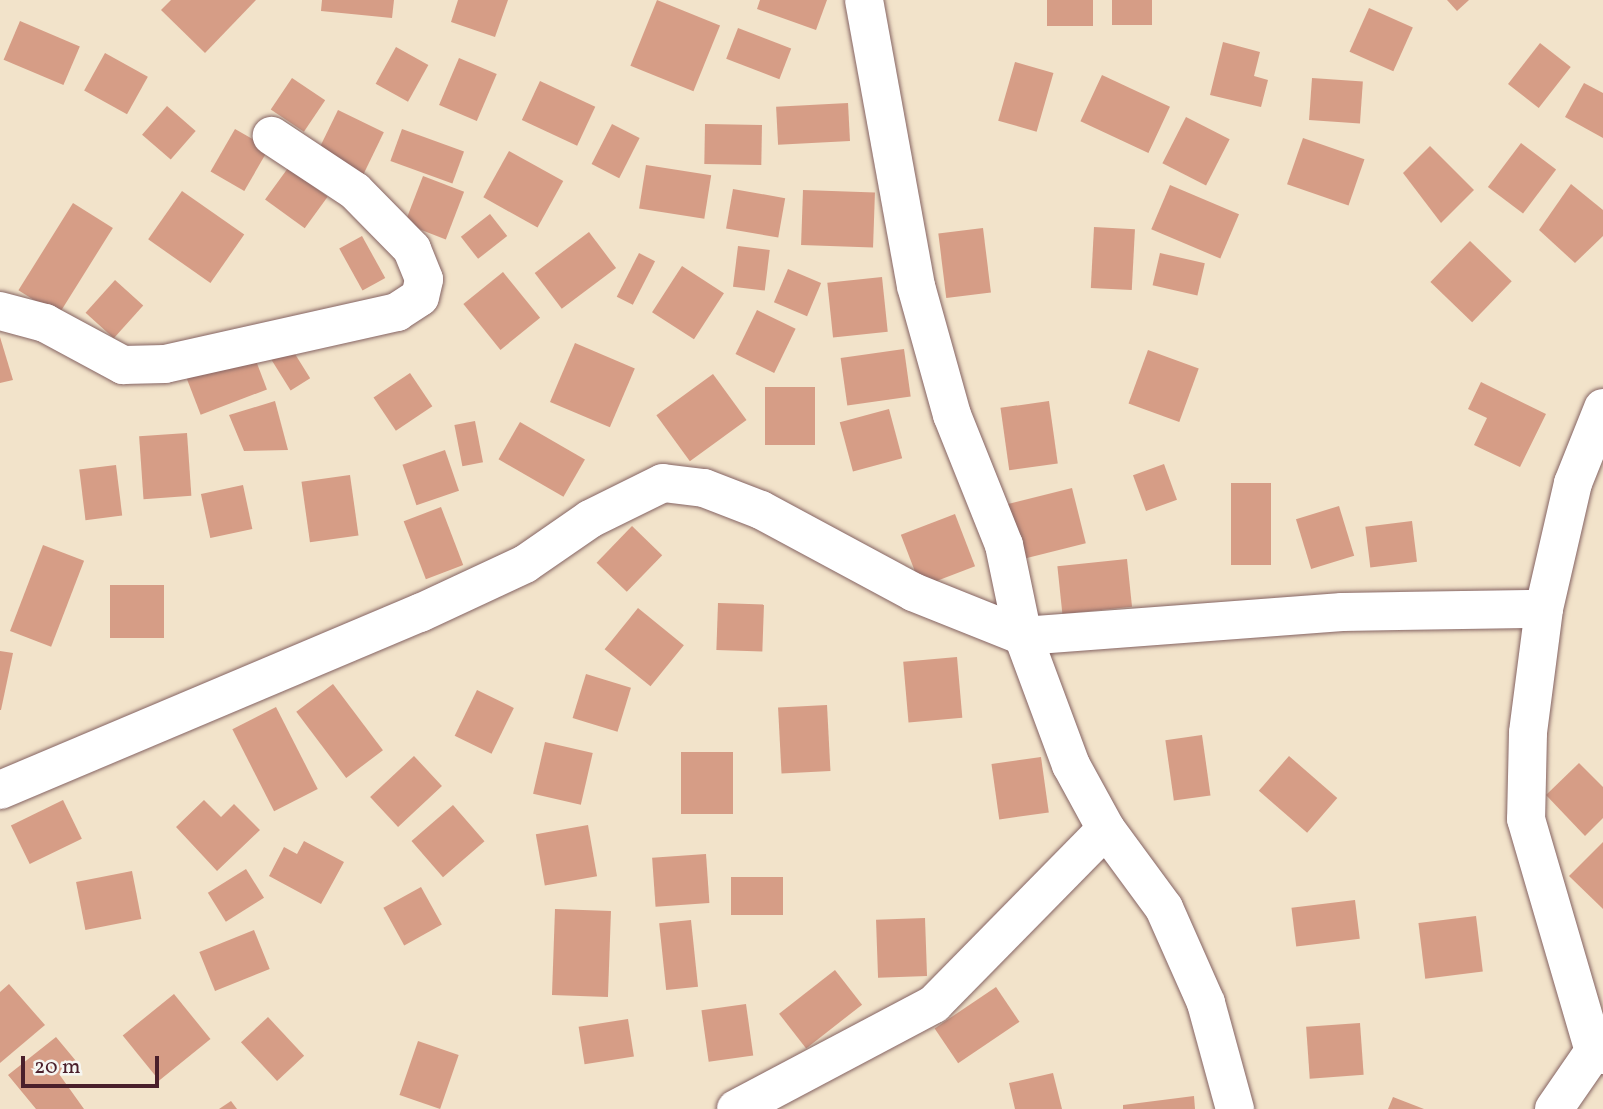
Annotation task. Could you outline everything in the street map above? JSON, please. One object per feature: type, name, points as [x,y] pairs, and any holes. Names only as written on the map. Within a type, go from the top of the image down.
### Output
[{"type":"street","points":[[864,0],[916,286],[952,415],[1004,545],[1023,636],[1071,765],[1105,829],[1164,908],[1206,1003],[1235,1109]]},
{"type":"street","points":[[0,310],[45,323],[123,365],[165,364],[397,312],[420,297],[424,279],[412,249],[355,191],[272,135]]},
{"type":"street","points":[[1554,1109],[1599,1053],[1526,819],[1528,733],[1544,609],[1573,483],[1603,408]]},
{"type":"street","points":[[0,790],[478,586],[663,483],[704,488],[761,510],[913,592],[1023,636],[1342,612],[1544,609]]},
{"type":"street","points":[[736,1109],[934,1004],[1105,829]]},
{"type":"building","points":[[171,0],[256,0],[205,53],[161,10]]},
{"type":"building","points":[[322,0],[394,0],[392,18],[321,11]]},
{"type":"building","points":[[458,0],[508,0],[495,37],[451,22]]},
{"type":"building","points":[[657,0],[720,25],[693,91],[630,66]]},
{"type":"building","points":[[760,0],[827,0],[816,30],[757,9]]},
{"type":"building","points":[[1047,0],[1093,0],[1093,26],[1047,26]]},
{"type":"building","points":[[1112,0],[1152,0],[1152,25],[1112,25]]},
{"type":"building","points":[[1447,0],[1469,0],[1457,11]]},
{"type":"building","points":[[1369,8],[1413,28],[1393,71],[1349,52]]},
{"type":"building","points":[[20,21],[80,46],[63,85],[4,60]]},
{"type":"building","points":[[738,28],[791,48],[779,79],[726,59]]},
{"type":"building","points":[[1223,42],[1260,52],[1254,76],[1268,80],[1261,107],[1210,95]]},
{"type":"building","points":[[1540,43],[1571,67],[1539,108],[1508,84]]},
{"type":"building","points":[[396,47],[428,65],[408,102],[376,84]]},
{"type":"building","points":[[105,53],[148,77],[127,114],[84,91]]},
{"type":"building","points":[[459,58],[497,74],[477,121],[439,105]]},
{"type":"building","points":[[1015,62],[1053,73],[1037,132],[998,121]]},
{"type":"building","points":[[1102,75],[1170,107],[1148,153],[1080,121]]},
{"type":"building","points":[[292,78],[325,100],[304,132],[271,110]]},
{"type":"building","points":[[1312,78],[1363,82],[1360,123],[1309,120]]},
{"type":"building","points":[[540,81],[595,107],[577,146],[522,120]]},
{"type":"building","points":[[1584,83],[1603,93],[1603,138],[1565,117]]},
{"type":"building","points":[[848,103],[850,141],[778,145],[776,107]]},
{"type":"building","points":[[167,106],[196,131],[171,160],[142,135]]},
{"type":"building","points":[[338,110],[384,132],[360,181],[314,159]]},
{"type":"building","points":[[1186,117],[1230,139],[1206,186],[1162,163]]},
{"type":"building","points":[[612,124],[640,138],[619,178],[592,164]]},
{"type":"building","points":[[705,124],[762,125],[761,165],[704,164]]},
{"type":"building","points":[[235,129],[269,148],[244,191],[210,171]]},
{"type":"building","points":[[402,129],[464,152],[452,184],[390,161]]},
{"type":"building","points":[[1303,138],[1364,159],[1349,205],[1287,184]]},
{"type":"building","points":[[1521,143],[1556,169],[1523,213],[1488,187]]},
{"type":"building","points":[[1430,146],[1474,190],[1441,223],[1403,173]]},
{"type":"building","points":[[509,151],[563,181],[538,227],[483,197]]},
{"type":"building","points":[[646,165],[711,175],[704,219],[639,208]]},
{"type":"building","points":[[288,168],[328,197],[305,228],[265,200]]},
{"type":"building","points":[[423,176],[464,192],[446,239],[405,224]]},
{"type":"building","points":[[1571,184],[1603,210],[1603,236],[1575,263],[1539,230]]},
{"type":"building","points":[[1170,185],[1239,214],[1220,258],[1151,229]]},
{"type":"building","points":[[733,189],[785,198],[778,238],[726,228]]},
{"type":"building","points":[[803,190],[875,193],[873,247],[801,245]]},
{"type":"building","points":[[182,191],[244,235],[210,283],[148,239]]},
{"type":"building","points":[[73,203],[113,228],[58,315],[18,290]]},
{"type":"building","points":[[490,214],[507,236],[478,259],[461,237]]},
{"type":"building","points":[[1094,227],[1135,229],[1132,290],[1091,288]]},
{"type":"building","points":[[983,228],[991,293],[946,298],[938,233]]},
{"type":"building","points":[[589,232],[616,268],[562,309],[535,273]]},
{"type":"building","points":[[362,236],[385,278],[363,291],[339,249]]},
{"type":"building","points":[[1470,241],[1512,281],[1472,322],[1430,282]]},
{"type":"building","points":[[738,246],[770,250],[765,291],[733,287]]},
{"type":"building","points":[[639,253],[655,261],[633,305],[617,297]]},
{"type":"building","points":[[1160,253],[1205,263],[1197,296],[1153,285]]},
{"type":"building","points":[[682,266],[724,293],[694,339],[652,312]]},
{"type":"building","points":[[788,269],[821,283],[807,316],[774,302]]},
{"type":"building","points":[[503,272],[540,318],[500,350],[463,304]]},
{"type":"building","points":[[882,277],[888,332],[833,337],[827,283]]},
{"type":"building","points":[[115,280],[143,305],[114,338],[86,313]]},
{"type":"building","points":[[757,310],[796,329],[774,373],[736,354]]},
{"type":"building","points":[[0,337],[13,380],[0,383]]},
{"type":"building","points":[[575,343],[635,368],[610,427],[550,402]]},
{"type":"building","points":[[290,346],[310,378],[291,390],[270,358]]},
{"type":"building","points":[[904,349],[911,397],[847,405],[841,358]]},
{"type":"building","points":[[1148,350],[1199,368],[1179,422],[1129,404]]},
{"type":"building","points":[[253,353],[267,389],[201,415],[187,378]]},
{"type":"building","points":[[410,373],[432,406],[396,431],[374,398]]},
{"type":"building","points":[[713,374],[747,420],[690,461],[656,415]]},
{"type":"building","points":[[1481,382],[1546,414],[1520,467],[1474,445],[1487,418],[1468,409]]},
{"type":"building","points":[[765,387],[815,387],[815,445],[765,445]]},
{"type":"building","points":[[275,401],[288,450],[244,451],[229,415]]},
{"type":"building","points":[[1049,401],[1058,463],[1009,470],[1000,408]]},
{"type":"building","points":[[889,409],[902,458],[853,471],[840,422]]},
{"type":"building","points":[[475,421],[483,462],[462,466],[454,425]]},
{"type":"building","points":[[520,422],[585,460],[563,497],[498,459]]},
{"type":"building","points":[[187,433],[191,496],[144,499],[139,436]]},
{"type":"building","points":[[445,450],[459,491],[416,505],[402,465]]},
{"type":"building","points":[[1164,464],[1177,500],[1146,511],[1133,475]]},
{"type":"building","points":[[116,465],[122,516],[85,520],[79,470]]},
{"type":"building","points":[[350,475],[358,535],[310,542],[301,482]]},
{"type":"building","points":[[1231,483],[1271,483],[1271,565],[1231,565]]},
{"type":"building","points":[[243,485],[252,529],[210,538],[201,494]]},
{"type":"building","points":[[1072,488],[1086,543],[1013,561],[999,506]]},
{"type":"building","points":[[1339,506],[1354,556],[1311,569],[1296,519]]},
{"type":"building","points":[[441,507],[463,565],[426,579],[404,521]]},
{"type":"building","points":[[955,514],[975,566],[921,587],[901,535]]},
{"type":"building","points":[[1412,521],[1417,562],[1370,567],[1365,527]]},
{"type":"building","points":[[632,526],[662,555],[627,592],[597,563]]},
{"type":"building","points":[[43,545],[84,561],[51,647],[10,631]]},
{"type":"building","points":[[1127,559],[1132,607],[1062,614],[1057,566]]},
{"type":"building","points":[[110,585],[164,585],[164,638],[110,638]]},
{"type":"building","points":[[718,603],[764,605],[762,652],[716,650]]},
{"type":"building","points":[[638,608],[684,645],[650,686],[605,649]]},
{"type":"building","points":[[0,651],[13,653],[1,710],[0,710]]},
{"type":"building","points":[[957,657],[962,718],[909,722],[903,662]]},
{"type":"building","points":[[586,674],[631,688],[617,732],[573,718]]},
{"type":"building","points":[[333,684],[383,750],[346,778],[296,712]]},
{"type":"building","points":[[477,690],[514,708],[491,754],[455,736]]},
{"type":"building","points":[[827,705],[830,771],[782,773],[778,708]]},
{"type":"building","points":[[276,707],[318,789],[274,811],[232,729]]},
{"type":"building","points":[[1202,735],[1210,795],[1174,801],[1165,740]]},
{"type":"building","points":[[545,742],[593,753],[581,805],[533,794]]},
{"type":"building","points":[[681,752],[733,752],[733,814],[681,814]]},
{"type":"building","points":[[414,756],[442,786],[398,827],[370,797]]},
{"type":"building","points":[[1289,756],[1337,798],[1307,833],[1259,791]]},
{"type":"building","points":[[1041,757],[1049,812],[999,819],[991,764]]},
{"type":"building","points":[[1579,763],[1603,787],[1603,818],[1585,836],[1546,795]]},
{"type":"building","points":[[63,800],[82,839],[30,864],[11,825]]},
{"type":"building","points":[[204,800],[221,817],[234,804],[260,830],[217,871],[176,827]]},
{"type":"building","points":[[453,805],[484,841],[443,877],[411,841]]},
{"type":"building","points":[[588,825],[597,876],[545,885],[536,834]]},
{"type":"building","points":[[304,841],[344,862],[321,904],[269,876],[284,847],[297,854]]},
{"type":"building","points":[[1603,842],[1603,909],[1569,876]]},
{"type":"building","points":[[706,854],[709,903],[656,907],[652,858]]},
{"type":"building","points":[[246,869],[264,898],[226,922],[208,893]]},
{"type":"building","points":[[132,871],[141,919],[85,930],[76,882]]},
{"type":"building","points":[[731,877],[783,877],[783,915],[731,915]]},
{"type":"building","points":[[421,887],[442,925],[404,945],[383,908]]},
{"type":"building","points":[[1355,900],[1360,939],[1296,947],[1291,908]]},
{"type":"building","points":[[555,909],[611,911],[608,997],[552,995]]},
{"type":"building","points":[[1476,916],[1483,972],[1425,979],[1418,923]]},
{"type":"building","points":[[925,918],[927,976],[878,978],[876,920]]},
{"type":"building","points":[[691,920],[698,987],[666,990],[659,923]]},
{"type":"building","points":[[254,930],[270,969],[215,991],[199,952]]},
{"type":"building","points":[[835,970],[862,1005],[806,1048],[779,1014]]},
{"type":"building","points":[[9,984],[45,1025],[0,1063],[0,992]]},
{"type":"building","points":[[996,987],[1019,1022],[958,1063],[935,1028]]},
{"type":"building","points":[[174,994],[211,1039],[159,1081],[123,1036]]},
{"type":"building","points":[[746,1004],[753,1055],[709,1062],[701,1010]]},
{"type":"building","points":[[268,1017],[304,1056],[277,1081],[241,1042]]},
{"type":"building","points":[[628,1019],[634,1057],[585,1064],[579,1027]]},
{"type":"building","points":[[1360,1023],[1364,1075],[1310,1079],[1306,1027]]},
{"type":"building","points":[[56,1037],[76,1061],[59,1074],[84,1109],[36,1109],[8,1075]]},
{"type":"building","points":[[418,1041],[459,1055],[440,1109],[399,1095]]},
{"type":"building","points":[[1053,1073],[1062,1109],[1015,1109],[1009,1083]]},
{"type":"building","points":[[1194,1096],[1195,1109],[1123,1109],[1123,1105]]},
{"type":"building","points":[[1393,1097],[1424,1109],[1388,1109]]},
{"type":"building","points":[[231,1101],[237,1109],[219,1109]]}]
